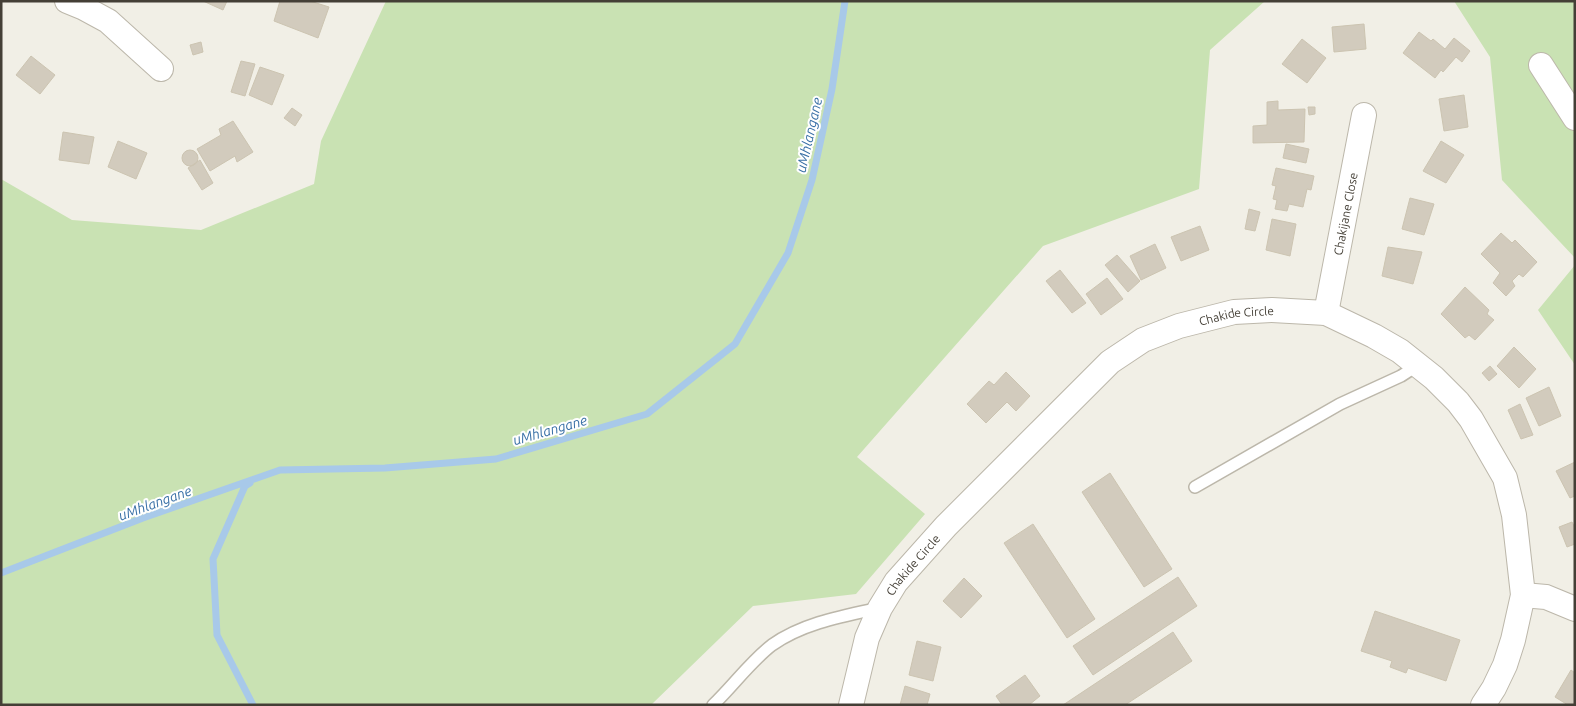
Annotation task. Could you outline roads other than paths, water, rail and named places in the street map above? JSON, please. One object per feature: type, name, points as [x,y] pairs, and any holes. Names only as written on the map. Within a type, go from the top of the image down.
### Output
[{"type":"street","points":[[67,1],[108,21],[161,69]]},
{"type":"street","points":[[1541,65],[1575,118]]},
{"type":"street","name":"Chakijane Close","points":[[1326,313],[1364,115]]},
{"type":"street","name":"Chakide Circle","points":[[851,705],[867,638],[880,608],[896,582],[946,526],[1110,362],[1144,340],[1179,326],[1234,312],[1272,310],[1326,313],[1400,351],[1434,378],[1458,402],[1471,419],[1505,478],[1514,515],[1523,595],[1513,640],[1505,665],[1483,705]]},
{"type":"street","points":[[1523,595],[1546,597],[1575,609]]},
{"type":"lane","points":[[1195,487],[1340,404],[1401,376],[1418,365]]},
{"type":"lane","points":[[713,705],[761,655],[772,645],[787,636],[826,620],[880,608]]},
{"type":"waterway","name":"uMhlangane","points":[[1,573],[143,518],[280,470],[385,468],[496,459],[647,414],[735,344],[788,253],[812,180],[832,89],[845,1]]},
{"type":"waterway","points":[[250,483],[245,486],[213,559],[217,635],[253,705]]}]
